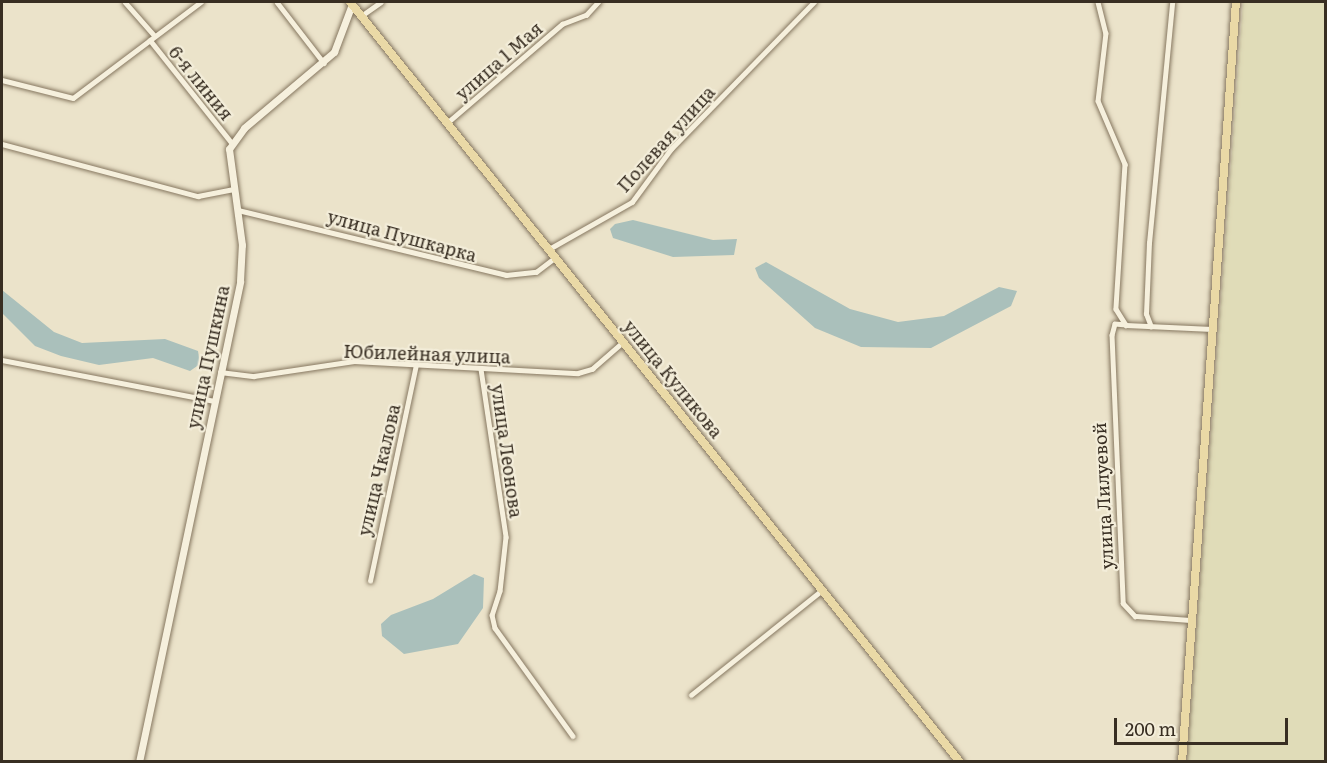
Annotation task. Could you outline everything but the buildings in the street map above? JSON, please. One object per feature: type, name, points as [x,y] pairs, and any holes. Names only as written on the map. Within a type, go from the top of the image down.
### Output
[{"type":"main road","points":[[1182,762],[1236,2]]},
{"type":"main road","name":"улица Куликова","points":[[351,3],[960,762]]},
{"type":"street","name":"6-я линия","points":[[125,2],[155,36]]},
{"type":"street","points":[[2,80],[68,100],[201,2]]},
{"type":"street","points":[[277,2],[324,63]]},
{"type":"street","points":[[362,16],[381,2]]},
{"type":"street","name":"улица 1 Мая","points":[[446,124],[562,24],[586,15],[598,2]]},
{"type":"street","name":"Полевая улица","points":[[549,249],[632,202],[671,149],[814,2]]},
{"type":"street","points":[[1098,2],[1106,33],[1098,101],[1125,164],[1116,309],[1126,325],[1212,329]]},
{"type":"street","points":[[1151,327],[1146,314],[1149,243],[1172,2]]},
{"type":"street","points":[[232,143],[324,63],[338,46],[351,3]]},
{"type":"street","name":"6-я линия","points":[[150,40],[232,143]]},
{"type":"street","name":"улица Пушкина","points":[[139,762],[242,265],[238,210],[228,155],[232,143]]},
{"type":"street","points":[[2,144],[198,196],[233,189]]},
{"type":"street","name":"улица Пушкарка","points":[[238,210],[507,275],[536,272],[556,257]]},
{"type":"street","name":"улица Лилуевой","points":[[1126,325],[1115,324],[1112,335],[1123,603],[1135,616],[1191,620]]},
{"type":"street","name":"Юбилейная улица","points":[[220,372],[254,376],[354,361],[481,369],[584,372],[623,342]]},
{"type":"street","points":[[2,360],[214,401]]},
{"type":"street","name":"улица Чкалова","points":[[370,582],[416,365]]},
{"type":"street","name":"улица Леонова","points":[[481,369],[506,537],[502,582],[492,615],[495,628],[573,736]]},
{"type":"street","points":[[691,695],[822,590]]},
{"type":"shaded area","points":[[1243,2],[1325,2],[1325,761],[1187,761]]},
{"type":"water","points":[[633,220],[713,240],[737,239],[734,255],[673,257],[613,238],[610,229],[615,224]]},
{"type":"water","points":[[766,262],[850,309],[898,322],[944,316],[999,287],[1017,291],[1011,306],[931,348],[861,347],[815,328],[759,278],[755,268]]},
{"type":"water","points":[[2,290],[54,332],[82,343],[165,339],[198,351],[200,364],[190,371],[153,358],[99,365],[61,356],[35,346],[2,313]]},
{"type":"water","points":[[474,574],[484,578],[483,608],[458,644],[404,654],[382,636],[381,624],[391,615],[433,599]]}]
